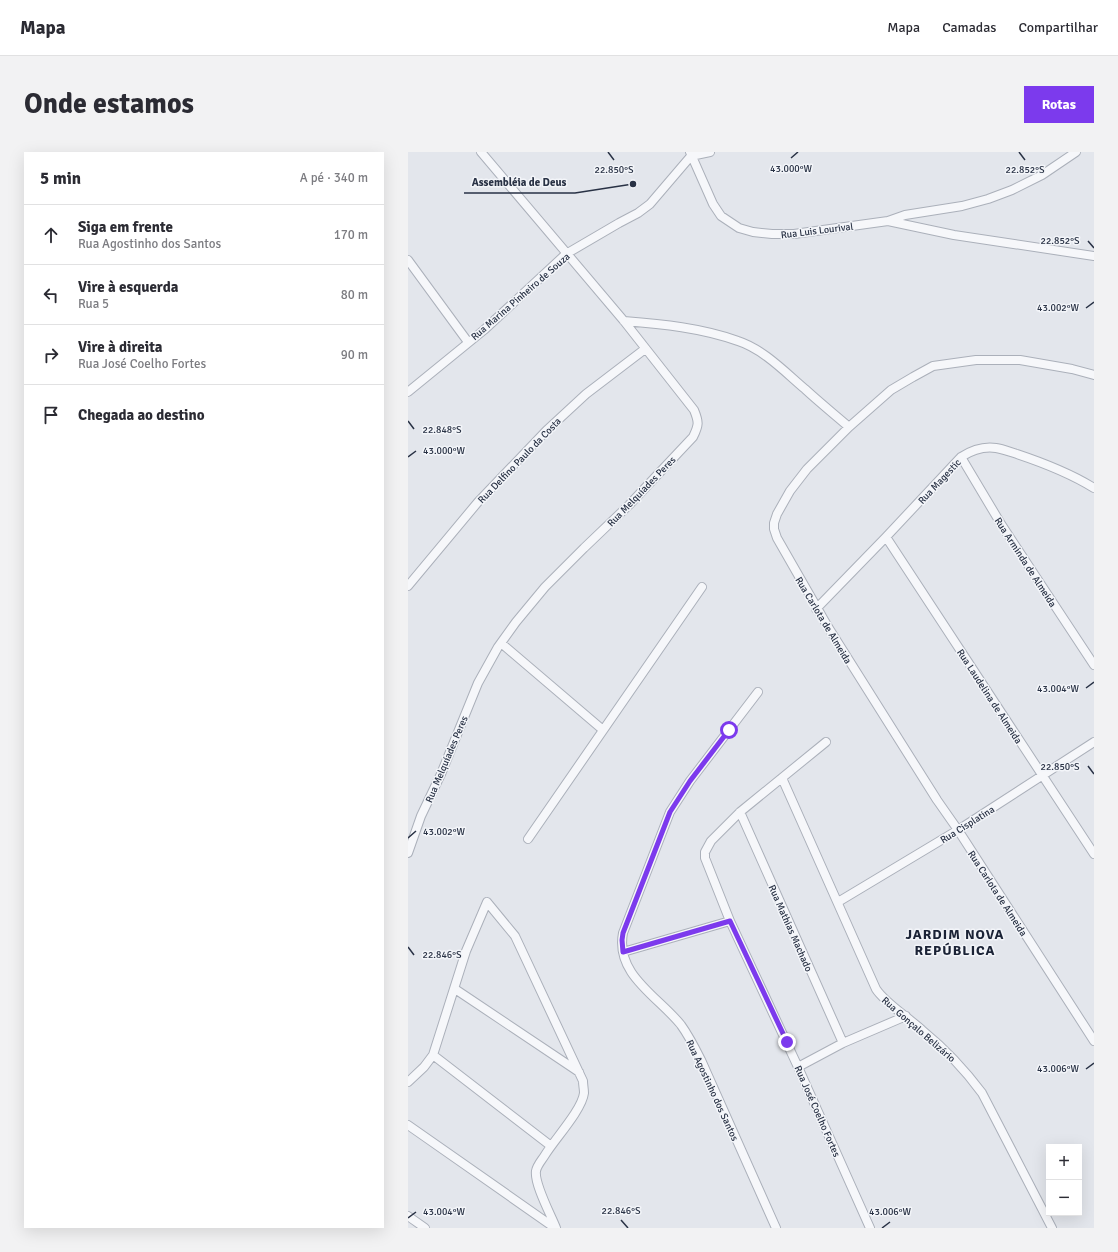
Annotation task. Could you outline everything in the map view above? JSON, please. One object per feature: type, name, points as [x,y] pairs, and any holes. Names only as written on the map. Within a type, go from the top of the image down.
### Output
[{"type":"street","name":"Rua Melquíades Peres","points":[[408,853],[418,825],[441,774],[478,683],[501,643],[545,587],[642,491],[693,437],[698,427],[694,410],[624,321],[481,152]]},
{"type":"street","points":[[691,154],[710,152]]},
{"type":"street","name":"Rua Luis Lourival","points":[[691,154],[712,204],[721,216],[739,228],[753,232],[794,234],[888,221],[905,215],[962,206],[1000,195],[1042,175],[1076,152]]},
{"type":"street","name":"Rua Marina Pinheiro de Souza","points":[[408,392],[484,330],[566,254],[638,213],[650,204],[691,154]]},
{"type":"street","name":"Rua Luis Lourival","points":[[888,221],[954,235],[1094,256]]},
{"type":"street","points":[[1085,255],[1094,250]]},
{"type":"street","points":[[408,260],[468,342]]},
{"type":"street","points":[[624,321],[654,323],[700,330],[739,341],[753,348],[782,369],[849,427]]},
{"type":"street","name":"Rua Delfino Paulo da Costa","points":[[408,586],[478,502],[546,431],[586,394],[645,349]]},
{"type":"street","name":"Rua Carlota de Almeida","points":[[1094,375],[1072,369],[1020,360],[976,360],[933,366],[891,390],[849,427],[807,469],[790,491],[777,514],[774,523],[777,538],[816,608],[937,800],[958,830],[1094,1041]]},
{"type":"street","name":"Rua Magestic","points":[[816,608],[886,537],[961,457],[969,452],[977,449],[997,448],[1031,459],[1066,473],[1094,488]]},
{"type":"street","name":"Rua Arminda de Almeida","points":[[961,457],[1001,524],[1094,665]]},
{"type":"street","name":"Rua Laudelina de Almeida","points":[[886,537],[1094,854]]},
{"type":"street","points":[[528,839],[702,587]]},
{"type":"street","points":[[501,643],[603,730]]},
{"type":"street","name":"Rua Agostinho dos Santos","points":[[758,692],[690,781],[670,812],[623,933],[622,940],[623,952],[632,974],[641,986],[677,1021],[693,1044],[776,1228]]},
{"type":"street","points":[[740,812],[826,742]]},
{"type":"street","name":"Rua Cisplatina","points":[[838,902],[958,830],[1094,742]]},
{"type":"street","name":"Rua Gonçalo Belizário","points":[[782,778],[876,989],[884,998],[931,1037],[969,1075],[982,1093],[1052,1228]]},
{"type":"street","name":"Rua José Coelho Fortes","points":[[740,812],[711,841],[705,852],[705,858],[730,921],[798,1067],[870,1228]]},
{"type":"street","name":"Rua Mathias Machado","points":[[740,812],[843,1043]]},
{"type":"street","points":[[408,833],[418,825]]},
{"type":"street","points":[[408,1082],[424,1067],[433,1055],[466,950],[487,902],[515,936],[583,1081],[584,1088],[582,1099],[569,1123],[551,1146],[535,1172],[539,1187],[556,1228]]},
{"type":"street","points":[[623,952],[730,921]]},
{"type":"street","points":[[455,989],[579,1072]]},
{"type":"street","points":[[798,1067],[843,1043],[906,1016]]},
{"type":"street","points":[[433,1055],[551,1146]]},
{"type":"street","points":[[408,1125],[556,1228]]},
{"type":"street","points":[[408,1216],[425,1228]]},
{"type":"place","name":"Assembléia de Deus","points":[[633,184]]},
{"type":"district","name":"JARDIM NOVA REPÚBLICA","points":[[955,942]]},
{"type":"route","points":[[729,730],[690,781],[670,812],[623,933],[623,952],[730,921],[787,1042]]}]
